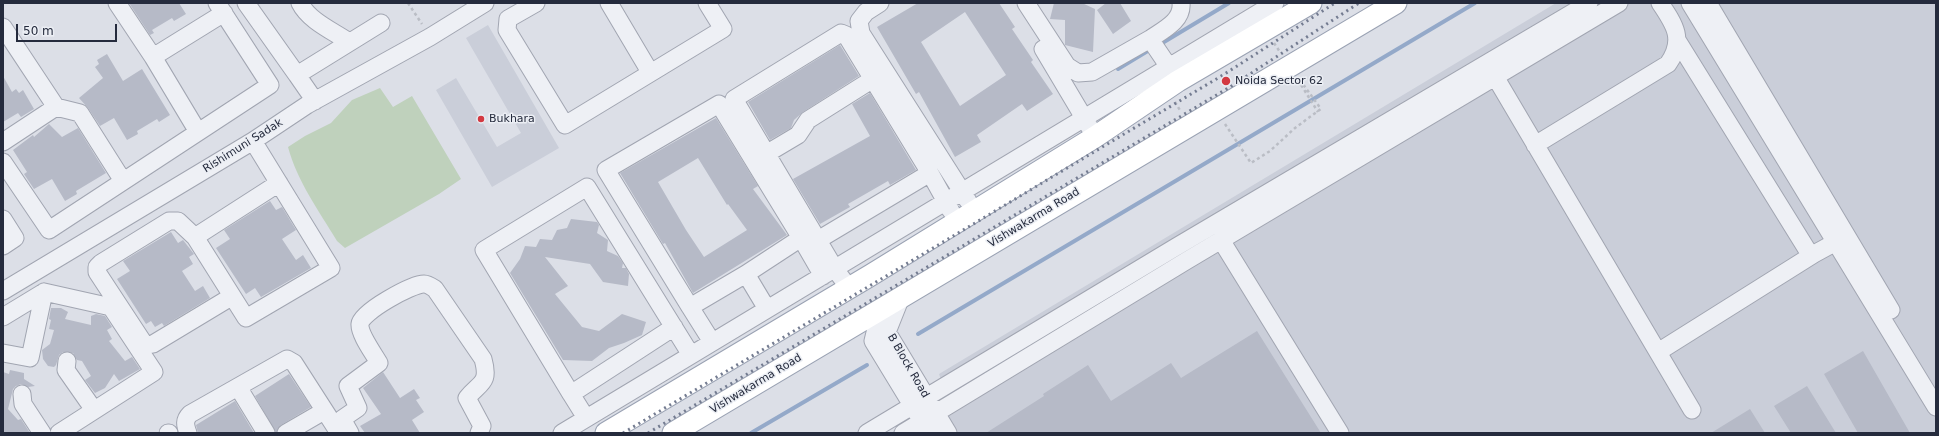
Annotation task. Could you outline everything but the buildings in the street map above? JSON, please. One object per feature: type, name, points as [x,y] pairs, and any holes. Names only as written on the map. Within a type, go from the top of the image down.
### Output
[{"type":"main road","points":[[606,433],[966,217],[1095,137],[1173,82],[1311,3]]},
{"type":"main road","name":"Vishwakarma Road","points":[[673,433],[1396,3]]},
{"type":"street","points":[[117,3],[153,57],[198,132]]},
{"type":"street","points":[[246,3],[314,101]]},
{"type":"street","points":[[300,3],[303,10],[319,23],[350,42]]},
{"type":"street","points":[[508,19],[536,3]]},
{"type":"street","points":[[609,3],[650,72]]},
{"type":"street","points":[[508,19],[507,30],[565,125],[650,72],[723,30],[707,3]]},
{"type":"street","points":[[880,3],[866,12],[859,21],[861,33],[962,192],[966,217]]},
{"type":"street","points":[[1015,3],[1095,137]]},
{"type":"street","points":[[1026,3],[1067,66],[1078,73],[1092,72],[1174,22],[1182,10],[1181,3]]},
{"type":"street","points":[[562,433],[1084,118],[1173,82],[1275,3]]},
{"type":"street","points":[[903,433],[929,423],[1491,70],[1590,3]]},
{"type":"street","points":[[867,433],[1176,247],[1491,70],[1619,3]]},
{"type":"street","points":[[1660,3],[1674,24],[1677,40],[1806,248],[1810,253],[1814,254]]},
{"type":"street","points":[[1690,3],[1936,407]]},
{"type":"street","points":[[1708,3],[1936,386]]},
{"type":"street","points":[[484,4],[508,19]]},
{"type":"street","name":"Rishimuni Sadak","points":[[3,291],[253,141],[314,101],[430,37],[484,4]]},
{"type":"street","points":[[3,162],[49,230],[270,86],[220,8],[153,57]]},
{"type":"street","points":[[297,75],[381,22]]},
{"type":"street","points":[[3,27],[56,107],[80,113],[123,181]]},
{"type":"street","points":[[829,272],[818,240],[734,99],[841,33],[846,35],[946,202],[966,217]]},
{"type":"street","points":[[1150,38],[1173,82]]},
{"type":"street","points":[[1535,145],[1668,64],[1674,55],[1677,40]]},
{"type":"street","points":[[1491,70],[1692,410]]},
{"type":"street","points":[[766,154],[798,135],[808,120],[873,79]]},
{"type":"street","points":[[712,342],[606,170],[719,104],[801,238],[829,272],[849,288]]},
{"type":"street","points":[[3,142],[56,107]]},
{"type":"street","points":[[231,297],[154,344],[148,345],[143,342],[97,272],[97,267],[101,263],[169,221],[178,221],[195,237],[231,297],[246,318],[331,268],[253,141]]},
{"type":"street","points":[[818,240],[930,173]]},
{"type":"street","points":[[195,237],[279,183]]},
{"type":"street","points":[[586,418],[484,250],[587,187],[692,355]]},
{"type":"street","points":[[3,218],[15,238],[3,246]]},
{"type":"street","points":[[690,307],[746,274],[801,238]]},
{"type":"street","points":[[1221,240],[1340,433]]},
{"type":"street","points":[[1658,352],[1814,254],[1836,242]]},
{"type":"street","points":[[746,274],[767,309]]},
{"type":"street","points":[[350,433],[342,419],[358,408],[348,386],[379,363],[361,332],[360,324],[363,316],[384,302],[416,285],[426,284],[435,289],[483,359],[487,372],[483,383],[467,398],[482,426],[479,433]]},
{"type":"street","points":[[3,317],[44,292],[111,307],[154,372],[59,433]]},
{"type":"street","points":[[3,353],[30,358],[44,292]]},
{"type":"street","name":"B Block Road","points":[[901,297],[887,332],[920,402]]},
{"type":"street","points":[[880,310],[873,341],[920,402],[929,423],[948,433]]},
{"type":"street","points":[[571,394],[674,328]]},
{"type":"street","points":[[188,433],[185,425],[186,418],[190,414],[287,359],[294,364],[339,433]]},
{"type":"street","points":[[67,361],[66,370],[94,410]]},
{"type":"street","points":[[238,386],[266,433]]},
{"type":"street","points":[[22,394],[23,404],[42,433]]},
{"type":"street","points":[[286,433],[324,411]]},
{"type":"path","points":[[408,3],[417,16]]},
{"type":"path","points":[[1270,37],[1318,112]]},
{"type":"path","points":[[1216,110],[1251,163],[1270,151],[1295,128],[1318,112],[1322,108],[1320,110],[1289,66]]},
{"type":"path","points":[[1173,82],[1184,117]]},
{"type":"shaded area","points":[[1556,3],[1936,3],[1936,433],[919,433],[952,414],[939,374]]},
{"type":"shaded area","points":[[488,25],[559,148],[492,187],[436,90],[456,78],[497,147],[521,133],[466,38]]},
{"type":"green space","points":[[380,88],[393,107],[412,96],[461,179],[439,194],[345,248],[337,241],[309,196],[297,172],[288,147],[305,136],[331,123],[352,100]]},
{"type":"waterway","points":[[1159,45],[1229,3]]},
{"type":"waterway","points":[[918,334],[1475,3]]},
{"type":"waterway","points":[[1118,69],[1151,49]]},
{"type":"waterway","points":[[751,433],[867,365]]},
{"type":"railway","points":[[623,433],[1223,75],[1335,3]]},
{"type":"railway","points":[[648,433],[1230,87],[1359,3]]},
{"type":"place","name":"Noida Sector 62","points":[[1226,81]]},
{"type":"place","name":"Bukhara","points":[[481,119]]}]
